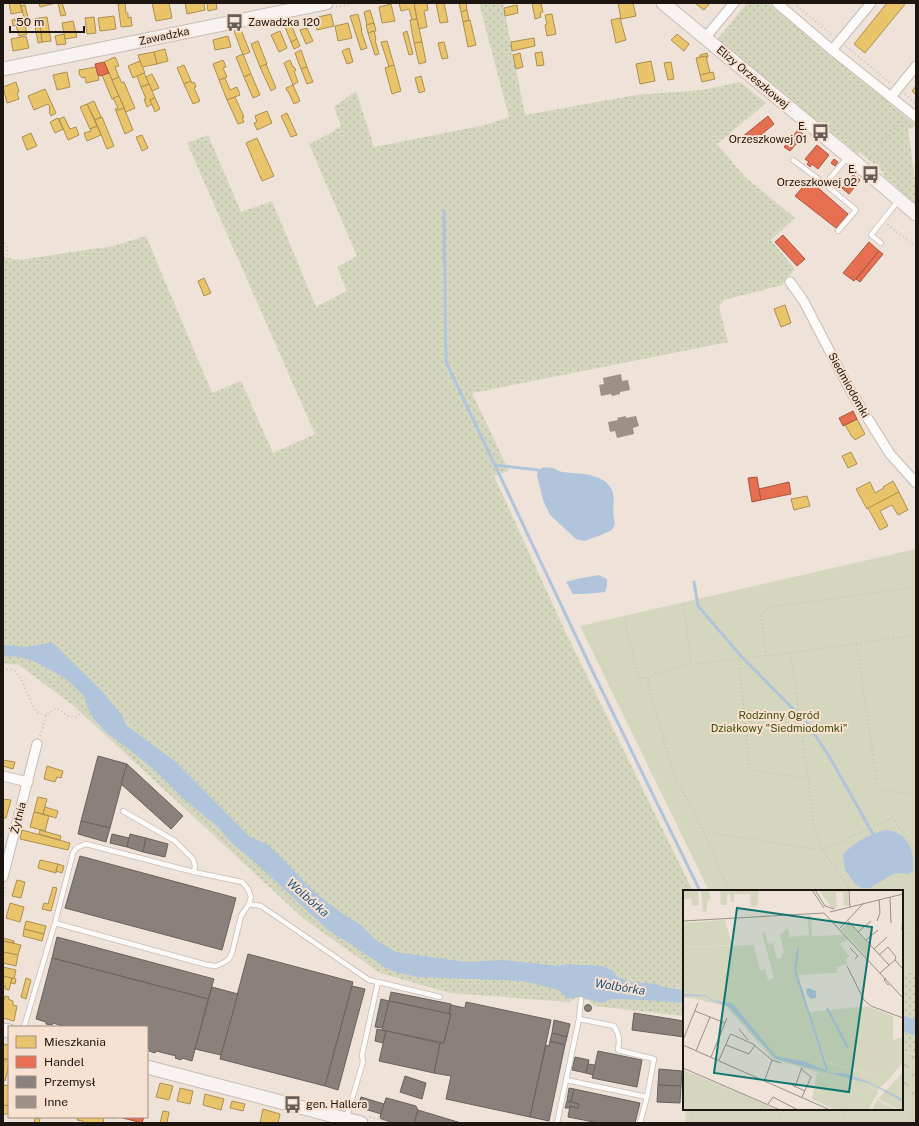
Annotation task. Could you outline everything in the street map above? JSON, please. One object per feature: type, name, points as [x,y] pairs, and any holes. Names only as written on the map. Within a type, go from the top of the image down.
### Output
[{"type":"street","name":"Zawadzka","points":[[3,69],[326,3]]},
{"type":"street","name":"Elizy Orzeszkowej","points":[[663,3],[916,214]]},
{"type":"street","points":[[705,38],[734,3]]},
{"type":"street","points":[[777,3],[832,50],[916,117]]},
{"type":"street","points":[[832,50],[871,3]]},
{"type":"street","points":[[891,97],[916,66]]},
{"type":"street","name":"Siedmiodomki","points":[[790,282],[803,300],[850,390],[890,454],[916,483]]},
{"type":"street","name":"Żytnia","points":[[3,876],[37,744]]},
{"type":"street","points":[[3,776],[28,782]]},
{"type":"street","points":[[148,1067],[361,1123]]},
{"type":"lane","points":[[825,184],[848,156]]},
{"type":"lane","points":[[793,160],[856,210],[838,231]]},
{"type":"lane","points":[[881,243],[872,235],[899,200]]},
{"type":"lane","points":[[124,811],[175,841],[193,859],[195,866],[194,872]]},
{"type":"lane","points":[[24,1026],[75,849],[80,846],[86,844],[194,872],[242,882],[248,889],[251,897],[249,904],[241,916],[232,953],[229,959],[216,966],[207,965],[55,923]]},
{"type":"lane","points":[[249,904],[261,906],[369,980],[440,997]]},
{"type":"lane","points":[[346,1118],[363,1062],[362,1055],[378,982]]},
{"type":"lane","points":[[557,1123],[579,1019],[581,999]]},
{"type":"lane","points":[[579,1019],[614,1026],[618,1033],[620,1042],[618,1050],[654,1059],[640,1123]]},
{"type":"lane","points":[[566,1080],[646,1097]]},
{"type":"path","points":[[794,3],[916,103],[868,161]]},
{"type":"path","points":[[886,215],[888,226],[916,247]]},
{"type":"path","points":[[3,239],[7,248],[7,254],[3,259]]},
{"type":"path","points":[[766,656],[761,616],[767,609],[776,606],[916,587]]},
{"type":"path","points":[[684,605],[690,664]]},
{"type":"path","points":[[625,621],[639,678],[649,678],[655,674],[690,664],[791,653],[916,635]]},
{"type":"path","points":[[857,644],[877,785],[883,791],[916,795]]},
{"type":"path","points":[[791,653],[814,827],[822,850],[850,890]]},
{"type":"path","points":[[739,659],[748,766],[754,771],[808,778]]},
{"type":"path","points":[[3,669],[14,670],[20,677],[36,712],[46,715]]},
{"type":"path","points":[[649,678],[648,686],[675,777],[704,832],[729,890]]},
{"type":"path","points":[[37,744],[46,715],[56,708],[68,716],[76,717],[84,711]]},
{"type":"path","points":[[704,832],[822,850],[892,818],[916,852]]},
{"type":"path","points":[[903,932],[916,936]]},
{"type":"path","points":[[907,1123],[912,1108]]},
{"type":"path","points":[[692,1110],[692,1123]]},
{"type":"path","points":[[779,1123],[784,1110]]},
{"type":"path","points":[[841,1123],[846,1110]]},
{"type":"green space","points":[[479,3],[503,3],[525,115],[636,95],[703,90],[740,82],[766,103],[717,144],[745,177],[795,218],[771,240],[795,269],[782,285],[724,300],[719,307],[728,342],[472,393],[509,471],[494,476],[564,629],[693,890],[683,890],[683,1016],[594,1006],[588,1000],[576,998],[569,1002],[450,993],[380,973],[304,919],[74,706],[19,665],[3,663],[3,257],[19,260],[113,246],[146,236],[212,393],[241,381],[273,453],[315,434],[187,143],[208,135],[241,212],[272,201],[316,307],[347,291],[337,267],[357,256],[309,144],[341,126],[334,107],[356,91],[374,147],[485,125],[509,117]]},
{"type":"green space","points":[[747,3],[768,3],[916,125],[908,129],[916,186],[915,203],[897,189],[897,187],[883,175],[884,173],[860,152],[858,154],[716,41]]},
{"type":"green space","name":"Rodzinny Ogród Działkowy \"Siedmiodomki\"","points":[[916,549],[916,974],[903,972],[903,890],[709,890],[580,626]]},
{"type":"green space","points":[[903,968],[916,970],[916,1054],[903,1052]]},
{"type":"green space","points":[[903,1052],[916,1055],[916,1102],[903,1098]]},
{"type":"green space","points":[[903,1098],[916,1102],[916,1123],[685,1123],[686,1110],[903,1110]]},
{"type":"water","points":[[544,467],[553,468],[562,472],[589,475],[603,480],[608,484],[614,497],[613,514],[615,523],[612,530],[584,541],[576,539],[550,515],[543,500],[537,475],[538,470]]},
{"type":"water","points":[[599,575],[607,579],[605,592],[573,594],[566,582],[581,578]]},
{"type":"water","name":"Wolbórka","points":[[48,643],[55,645],[101,690],[123,717],[126,725],[176,762],[250,837],[267,844],[306,884],[324,900],[361,925],[376,940],[396,952],[466,962],[503,960],[560,966],[566,964],[602,966],[612,970],[619,978],[632,982],[656,984],[663,987],[683,990],[683,1003],[611,999],[603,1003],[577,997],[568,999],[559,990],[523,981],[419,977],[398,973],[386,968],[328,930],[256,863],[235,846],[219,828],[184,799],[157,772],[106,732],[94,719],[88,709],[84,696],[65,678],[33,661],[20,657],[3,656],[3,645],[27,647]]},
{"type":"water","points":[[885,830],[893,831],[899,834],[908,843],[913,856],[913,871],[909,874],[895,873],[870,888],[862,888],[856,885],[845,870],[843,855],[862,839]]},
{"type":"water","points":[[903,1015],[916,1020],[916,1036],[903,1031]]},
{"type":"building: Mieszkania","points":[[9,3],[20,3],[22,12],[11,14]]},
{"type":"building: Mieszkania","points":[[39,3],[56,3],[40,7]]},
{"type":"building: Mieszkania","points":[[58,3],[62,3],[66,15],[61,16]]},
{"type":"building: Mieszkania","points":[[125,3],[126,13],[128,13],[128,18],[131,17],[132,26],[121,27],[118,4]]},
{"type":"building: Mieszkania","points":[[152,3],[169,3],[172,18],[156,21]]},
{"type":"building: Mieszkania","points":[[185,3],[204,3],[205,10],[187,14]]},
{"type":"building: Mieszkania","points":[[207,3],[216,3],[217,9],[208,11]]},
{"type":"building: Mieszkania","points":[[399,3],[414,3],[417,19],[412,20],[409,9],[401,11]]},
{"type":"building: Mieszkania","points":[[414,3],[427,3],[428,10],[424,11],[427,27],[419,29]]},
{"type":"building: Mieszkania","points":[[436,3],[444,3],[448,22],[440,23]]},
{"type":"building: Mieszkania","points":[[459,3],[466,3],[467,10],[461,12]]},
{"type":"building: Mieszkania","points":[[532,3],[541,4],[543,12],[540,13],[541,17],[535,19]]},
{"type":"building: Mieszkania","points":[[618,3],[633,3],[636,16],[621,19]]},
{"type":"building: Mieszkania","points":[[695,3],[710,3],[704,10]]},
{"type":"building: Mieszkania","points":[[887,3],[906,3],[865,53],[854,44]]},
{"type":"building: Mieszkania","points":[[391,4],[395,21],[382,23],[379,7]]},
{"type":"building: Mieszkania","points":[[25,5],[30,26],[26,27],[21,6]]},
{"type":"building: Mieszkania","points":[[517,5],[518,13],[505,16],[504,8]]},
{"type":"building: Mieszkania","points":[[370,10],[374,23],[367,25],[364,12]]},
{"type":"building: Mieszkania","points":[[467,10],[469,20],[463,22],[461,12]]},
{"type":"building: Mieszkania","points":[[331,14],[334,26],[317,30],[314,18]]},
{"type":"building: Mieszkania","points":[[358,14],[367,48],[361,50],[350,16]]},
{"type":"building: Mieszkania","points":[[552,14],[556,34],[547,36],[545,15]]},
{"type":"building: Mieszkania","points":[[114,16],[116,29],[100,31],[98,18]]},
{"type":"building: Mieszkania","points":[[47,17],[51,41],[42,42],[39,18]]},
{"type":"building: Mieszkania","points":[[94,17],[96,33],[87,34],[85,18]]},
{"type":"building: Mieszkania","points":[[39,18],[42,42],[38,43],[34,19]]},
{"type":"building: Mieszkania","points":[[620,18],[626,40],[616,43],[611,20]]},
{"type":"building: Mieszkania","points":[[15,19],[15,21],[24,19],[27,34],[19,36],[16,25],[13,26],[12,20]]},
{"type":"building: Mieszkania","points":[[417,19],[422,42],[414,43],[410,20]]},
{"type":"building: Mieszkania","points":[[470,20],[476,45],[468,47],[463,22]]},
{"type":"building: Mieszkania","points":[[73,21],[77,37],[65,39],[62,23]]},
{"type":"building: Mieszkania","points":[[348,23],[352,38],[338,41],[335,26]]},
{"type":"building: Mieszkania","points":[[374,23],[376,31],[368,33],[366,25]]},
{"type":"building: Mieszkania","points":[[291,24],[297,39],[291,42],[285,27]]},
{"type":"building: Mieszkania","points":[[307,28],[313,41],[306,44],[300,30]]},
{"type":"building: Mieszkania","points":[[241,30],[250,52],[243,55],[234,31]]},
{"type":"building: Mieszkania","points":[[280,31],[287,48],[279,52],[271,35]]},
{"type":"building: Mieszkania","points":[[374,31],[379,54],[375,55],[368,33]]},
{"type":"building: Mieszkania","points":[[407,31],[413,54],[409,55],[403,33]]},
{"type":"building: Mieszkania","points":[[64,34],[66,44],[57,45],[55,36]]},
{"type":"building: Mieszkania","points":[[677,34],[689,44],[684,51],[671,40]]},
{"type":"building: Mieszkania","points":[[26,36],[29,48],[13,51],[11,39]]},
{"type":"building: Mieszkania","points":[[228,36],[231,47],[215,50],[213,40]]},
{"type":"building: Mieszkania","points":[[534,38],[535,46],[512,51],[511,42]]},
{"type":"building: Mieszkania","points":[[297,39],[300,46],[294,49],[291,42]]},
{"type":"building: Mieszkania","points":[[258,41],[267,64],[260,67],[251,44]]},
{"type":"building: Mieszkania","points":[[387,41],[394,65],[389,67],[381,42]]},
{"type":"building: Mieszkania","points":[[422,42],[426,62],[419,64],[414,43]]},
{"type":"building: Mieszkania","points":[[444,42],[448,58],[442,59],[438,43]]},
{"type":"building: Mieszkania","points":[[349,48],[353,62],[347,64],[342,51]]},
{"type":"building: Mieszkania","points":[[165,49],[168,61],[157,64],[154,52]]},
{"type":"building: Mieszkania","points":[[301,50],[307,67],[301,69],[295,53]]},
{"type":"building: Mieszkania","points":[[154,52],[157,64],[142,67],[138,55]]},
{"type":"building: Mieszkania","points":[[542,52],[544,65],[537,66],[535,53]]},
{"type":"building: Mieszkania","points":[[520,53],[523,67],[516,69],[513,55]]},
{"type":"building: Mieszkania","points":[[707,53],[708,57],[706,58],[706,56],[700,58],[700,55]]},
{"type":"building: Mieszkania","points":[[243,54],[251,74],[244,77],[236,57]]},
{"type":"building: Mieszkania","points":[[706,56],[710,73],[700,75],[696,58]]},
{"type":"building: Mieszkania","points":[[115,57],[119,66],[115,67],[119,77],[112,80],[104,62]]},
{"type":"building: Mieszkania","points":[[223,60],[226,67],[223,68],[227,77],[219,80],[213,64]]},
{"type":"building: Mieszkania","points":[[290,60],[296,70],[294,71],[298,82],[293,85],[284,63]]},
{"type":"building: Mieszkania","points":[[140,61],[145,73],[133,78],[128,66]]},
{"type":"building: Mieszkania","points":[[651,61],[655,81],[640,84],[636,64]]},
{"type":"building: Mieszkania","points":[[671,62],[674,79],[668,80],[664,63]]},
{"type":"building: Mieszkania","points":[[266,64],[276,88],[271,91],[260,67]]},
{"type":"building: Mieszkania","points":[[184,65],[191,81],[184,84],[177,68]]},
{"type":"building: Mieszkania","points":[[394,65],[401,91],[392,94],[385,68]]},
{"type":"building: Mieszkania","points":[[96,67],[99,80],[86,83],[85,77],[82,78],[79,74],[79,70]]},
{"type":"building: Mieszkania","points":[[307,67],[313,82],[307,84],[301,69]]},
{"type":"building: Mieszkania","points":[[67,72],[70,87],[57,90],[53,75]]},
{"type":"building: Mieszkania","points":[[713,72],[715,79],[702,82],[700,75]]},
{"type":"building: Mieszkania","points":[[109,73],[119,96],[112,99],[102,75]]},
{"type":"building: Mieszkania","points":[[144,73],[149,84],[141,87],[137,76]]},
{"type":"building: Mieszkania","points":[[152,74],[159,88],[152,91],[146,77]]},
{"type":"building: Mieszkania","points":[[251,74],[260,95],[253,98],[244,77]]},
{"type":"building: Mieszkania","points":[[421,76],[425,91],[419,93],[415,78]]},
{"type":"building: Mieszkania","points":[[119,77],[122,83],[124,82],[135,108],[126,112],[112,80]]},
{"type":"building: Mieszkania","points":[[225,78],[230,90],[237,87],[240,95],[227,100],[219,80]]},
{"type":"building: Mieszkania","points":[[191,81],[192,83],[194,82],[196,87],[194,88],[200,101],[193,104],[184,84]]},
{"type":"building: Mieszkania","points":[[16,82],[19,92],[17,93],[19,99],[7,103],[3,87]]},
{"type":"building: Mieszkania","points":[[149,84],[155,98],[150,100],[152,104],[147,107],[144,99],[146,99],[141,87]]},
{"type":"building: Mieszkania","points":[[293,85],[300,101],[294,104],[286,88]]},
{"type":"building: Mieszkania","points":[[916,86],[916,95],[912,91]]},
{"type":"building: Mieszkania","points":[[45,89],[56,113],[51,116],[49,112],[50,107],[48,104],[34,110],[28,96]]},
{"type":"building: Mieszkania","points":[[119,96],[124,108],[116,111],[115,109],[118,108],[113,98]]},
{"type":"building: Mieszkania","points":[[235,97],[244,117],[242,117],[244,122],[238,124],[227,100]]},
{"type":"building: Mieszkania","points":[[155,98],[160,109],[155,112],[150,100]]},
{"type":"building: Mieszkania","points":[[94,101],[101,117],[95,120],[87,104]]},
{"type":"building: Mieszkania","points":[[87,104],[97,126],[90,129],[80,107]]},
{"type":"building: Mieszkania","points":[[124,108],[133,130],[125,134],[116,111]]},
{"type":"building: Mieszkania","points":[[267,111],[272,123],[257,130],[254,123],[257,122],[255,116]]},
{"type":"building: Mieszkania","points":[[287,113],[297,135],[291,137],[281,116]]},
{"type":"building: Mieszkania","points":[[64,117],[70,129],[76,127],[79,135],[68,140],[59,119]]},
{"type":"building: Mieszkania","points":[[102,117],[114,146],[107,149],[95,120]]},
{"type":"building: Mieszkania","points":[[58,118],[63,129],[55,133],[50,122]]},
{"type":"building: Mieszkania","points":[[97,126],[101,135],[87,141],[84,133],[91,131],[90,129]]},
{"type":"building: Mieszkania","points":[[31,133],[37,146],[27,150],[22,137]]},
{"type":"building: Mieszkania","points":[[142,135],[148,148],[142,151],[136,137]]},
{"type":"building: Mieszkania","points":[[257,138],[274,176],[262,181],[246,143]]},
{"type":"building: Mieszkania","points":[[204,278],[211,293],[204,296],[198,281]]},
{"type":"building: Mieszkania","points":[[785,305],[791,323],[781,327],[774,309]]},
{"type":"building: Mieszkania","points":[[857,419],[865,434],[855,440],[845,425]]},
{"type":"building: Mieszkania","points":[[851,452],[857,464],[848,468],[842,456]]},
{"type":"building: Mieszkania","points":[[893,481],[899,492],[867,509],[856,489],[870,482],[875,493]]},
{"type":"building: Mieszkania","points":[[899,492],[908,510],[898,515],[892,505],[880,511],[888,526],[880,530],[868,508]]},
{"type":"building: Mieszkania","points":[[807,496],[810,506],[794,510],[791,499]]},
{"type":"building: Mieszkania","points":[[3,760],[15,762],[13,769],[3,766]]},
{"type":"building: Mieszkania","points":[[47,766],[63,771],[61,778],[57,777],[55,782],[44,779]]},
{"type":"building: Mieszkania","points":[[38,797],[47,799],[43,814],[34,812]]},
{"type":"building: Mieszkania","points":[[3,799],[11,800],[6,818],[3,818]]},
{"type":"building: Mieszkania","points":[[45,807],[58,811],[56,818],[43,814]]},
{"type":"building: Mieszkania","points":[[34,812],[49,816],[45,831],[30,827]]},
{"type":"building: Mieszkania","points":[[22,830],[70,843],[68,850],[20,839]]},
{"type":"building: Mieszkania","points":[[40,830],[61,836],[60,840],[39,834]]},
{"type":"building: Mieszkania","points":[[40,860],[58,864],[56,873],[38,868]]},
{"type":"building: Mieszkania","points":[[58,864],[64,866],[62,873],[56,871]]},
{"type":"building: Mieszkania","points":[[17,880],[25,882],[21,898],[12,896]]},
{"type":"building: Mieszkania","points":[[53,887],[57,888],[51,911],[42,909],[44,903],[48,904]]},
{"type":"building: Mieszkania","points":[[10,903],[24,907],[20,922],[6,918]]},
{"type":"building: Mieszkania","points":[[26,921],[46,926],[44,934],[24,929]]},
{"type":"building: Mieszkania","points":[[24,929],[44,934],[42,941],[23,936]]},
{"type":"building: Mieszkania","points":[[3,938],[14,941],[14,943],[3,941]]},
{"type":"building: Mieszkania","points":[[3,941],[21,945],[18,955],[3,952]]},
{"type":"building: Mieszkania","points":[[3,952],[18,955],[16,966],[3,963]]},
{"type":"building: Mieszkania","points":[[3,967],[16,970],[14,979],[3,976]]},
{"type":"building: Mieszkania","points":[[3,976],[12,978],[9,990],[5,989],[5,986],[3,985]]},
{"type":"building: Mieszkania","points":[[12,978],[16,979],[15,984],[11,983]]},
{"type":"building: Mieszkania","points":[[26,978],[31,980],[26,999],[21,997]]},
{"type":"building: Mieszkania","points":[[5,996],[9,997],[8,999],[13,1001],[13,1005],[17,1006],[14,1021],[3,1018],[3,1003]]},
{"type":"building: Mieszkania","points":[[3,1044],[8,1045],[8,1060],[3,1058]]},
{"type":"building: Mieszkania","points":[[5,1059],[8,1060],[8,1069],[5,1081],[3,1080],[3,1062]]},
{"type":"building: Mieszkania","points":[[160,1083],[173,1086],[169,1100],[156,1097]]},
{"type":"building: Mieszkania","points":[[4,1085],[8,1086],[8,1106],[3,1105]]},
{"type":"building: Mieszkania","points":[[180,1088],[193,1091],[190,1104],[177,1101]]},
{"type":"building: Mieszkania","points":[[205,1094],[224,1099],[221,1110],[203,1105]]},
{"type":"building: Mieszkania","points":[[232,1101],[245,1104],[243,1111],[230,1108]]},
{"type":"building: Mieszkania","points":[[3,1105],[8,1106],[8,1114],[3,1115]]},
{"type":"building: Mieszkania","points":[[263,1109],[280,1114],[278,1123],[260,1123]]},
{"type":"building: Mieszkania","points":[[163,1111],[169,1112],[167,1123],[160,1123]]},
{"type":"building: Mieszkania","points":[[35,1118],[40,1119],[39,1123],[34,1123]]},
{"type":"building: Mieszkania","points":[[78,1118],[104,1118],[103,1123],[83,1123],[83,1121],[77,1120]]},
{"type":"building: Handel","points":[[104,62],[109,73],[100,76],[98,75],[95,64]]},
{"type":"building: Handel","points":[[768,116],[774,124],[749,145],[742,137]]},
{"type":"building: Handel","points":[[798,130],[804,135],[790,151],[784,147]]},
{"type":"building: Handel","points":[[817,145],[829,155],[818,169],[812,164],[810,167],[807,164],[809,162],[805,159]]},
{"type":"building: Handel","points":[[834,159],[838,162],[835,166],[831,163]]},
{"type":"building: Handel","points":[[853,175],[860,180],[849,194],[842,188],[846,184],[844,182],[847,178],[850,180]]},
{"type":"building: Handel","points":[[809,180],[848,214],[836,228],[795,196]]},
{"type":"building: Handel","points":[[783,235],[805,259],[797,266],[775,242]]},
{"type":"building: Handel","points":[[869,242],[879,251],[854,281],[843,273]]},
{"type":"building: Handel","points":[[879,251],[883,254],[860,282],[856,279]]},
{"type":"building: Handel","points":[[853,411],[857,419],[843,426],[839,418]]},
{"type":"building: Handel","points":[[757,477],[761,500],[752,502],[748,478]]},
{"type":"building: Handel","points":[[789,482],[791,494],[761,500],[759,489]]},
{"type":"building: Handel","points":[[123,1118],[144,1118],[142,1123]]},
{"type":"building: Przemysł","points":[[98,756],[127,764],[110,828],[81,821]]},
{"type":"building: Przemysł","points":[[127,764],[183,816],[171,829],[121,784]]},
{"type":"building: Przemysł","points":[[81,821],[110,828],[106,842],[78,834]]},
{"type":"building: Przemysł","points":[[112,834],[129,838],[127,847],[110,843]]},
{"type":"building: Przemysł","points":[[130,834],[146,838],[143,852],[127,847]]},
{"type":"building: Przemysł","points":[[146,838],[168,844],[165,857],[143,852]]},
{"type":"building: Przemysł","points":[[80,856],[236,898],[222,950],[65,908]]},
{"type":"building: Przemysł","points":[[57,937],[214,979],[208,999],[52,958]]},
{"type":"building: Przemysł","points":[[248,954],[353,982],[325,1086],[220,1059]]},
{"type":"building: Przemysł","points":[[52,958],[208,999],[192,1061],[182,1058],[181,1060],[175,1058],[176,1056],[156,1051],[155,1053],[149,1051],[148,1026],[63,1026],[53,1023],[52,1025],[46,1024],[46,1022],[36,1019]]},
{"type":"building: Przemysł","points":[[352,986],[365,989],[338,1090],[325,1086]]},
{"type":"building: Przemysł","points":[[212,987],[238,994],[221,1055],[195,1049]]},
{"type":"building: Przemysł","points":[[391,992],[451,1004],[449,1014],[389,1001]]},
{"type":"building: Przemysł","points":[[381,999],[389,1001],[383,1028],[375,1027]]},
{"type":"building: Przemysł","points":[[389,1001],[451,1014],[444,1043],[382,1030]]},
{"type":"building: Przemysł","points":[[466,1002],[551,1020],[530,1117],[446,1099],[451,1076],[434,1073],[440,1043],[444,1043],[451,1014],[449,1014],[451,1005],[465,1008]]},
{"type":"building: Przemysł","points":[[588,1004],[591,1005],[591,1011],[588,1012],[585,1011],[584,1008],[585,1005]]},
{"type":"building: Przemysł","points":[[634,1013],[683,1021],[683,1037],[632,1030]]},
{"type":"building: Przemysł","points":[[554,1020],[570,1024],[567,1037],[552,1033]]},
{"type":"building: Przemysł","points":[[377,1029],[386,1031],[383,1043],[375,1041]]},
{"type":"building: Przemysł","points":[[386,1031],[440,1043],[434,1073],[379,1061]]},
{"type":"building: Przemysł","points":[[552,1033],[567,1037],[565,1045],[550,1041]]},
{"type":"building: Przemysł","points":[[550,1041],[565,1045],[549,1121],[530,1117],[546,1045],[549,1046]]},
{"type":"building: Przemysł","points":[[598,1051],[642,1060],[637,1087],[592,1078]]},
{"type":"building: Przemysł","points":[[575,1057],[589,1060],[586,1073],[572,1070]]},
{"type":"building: Przemysł","points":[[588,1064],[595,1065],[593,1075],[586,1073]]},
{"type":"building: Przemysł","points":[[659,1069],[682,1071],[681,1086],[658,1085]]},
{"type":"building: Przemysł","points":[[405,1076],[426,1083],[422,1099],[400,1092]]},
{"type":"building: Przemysł","points":[[658,1085],[681,1086],[680,1103],[657,1102]]},
{"type":"building: Przemysł","points":[[569,1088],[574,1089],[571,1102],[567,1101]]},
{"type":"building: Przemysł","points":[[574,1089],[640,1103],[635,1123],[599,1123],[568,1117],[570,1106],[578,1108],[579,1104],[571,1102]]},
{"type":"building: Przemysł","points":[[361,1097],[384,1104],[381,1114],[358,1107]]},
{"type":"building: Przemysł","points":[[386,1098],[416,1106],[418,1110],[414,1123],[395,1123],[381,1119],[380,1117]]},
{"type":"building: Przemysł","points":[[567,1101],[579,1104],[578,1108],[570,1106],[569,1108],[565,1108]]},
{"type":"building: Przemysł","points":[[418,1110],[461,1123],[414,1123]]},
{"type":"building: Inne","points":[[621,374],[622,381],[628,380],[630,390],[620,392],[620,394],[612,396],[611,394],[601,396],[599,385],[604,384],[603,378]]},
{"type":"building: Inne","points":[[626,416],[626,418],[636,416],[639,426],[633,428],[634,434],[617,438],[615,431],[610,432],[608,422],[618,420],[617,418]]},
{"type":"waterway","points":[[444,211],[446,362],[591,668],[700,890]]},
{"type":"waterway","points":[[495,465],[538,470]]},
{"type":"waterway","points":[[694,582],[698,606],[742,657],[806,722],[829,756],[873,834]]},
{"type":"place","name":"Zawadzka 120","points":[[235,22]]},
{"type":"place","name":"E. Orzeszkowej 01","points":[[820,132]]},
{"type":"place","name":"E. Orzeszkowej 02","points":[[870,175]]},
{"type":"place","name":"gen. Hallera","points":[[293,1104]]}]
